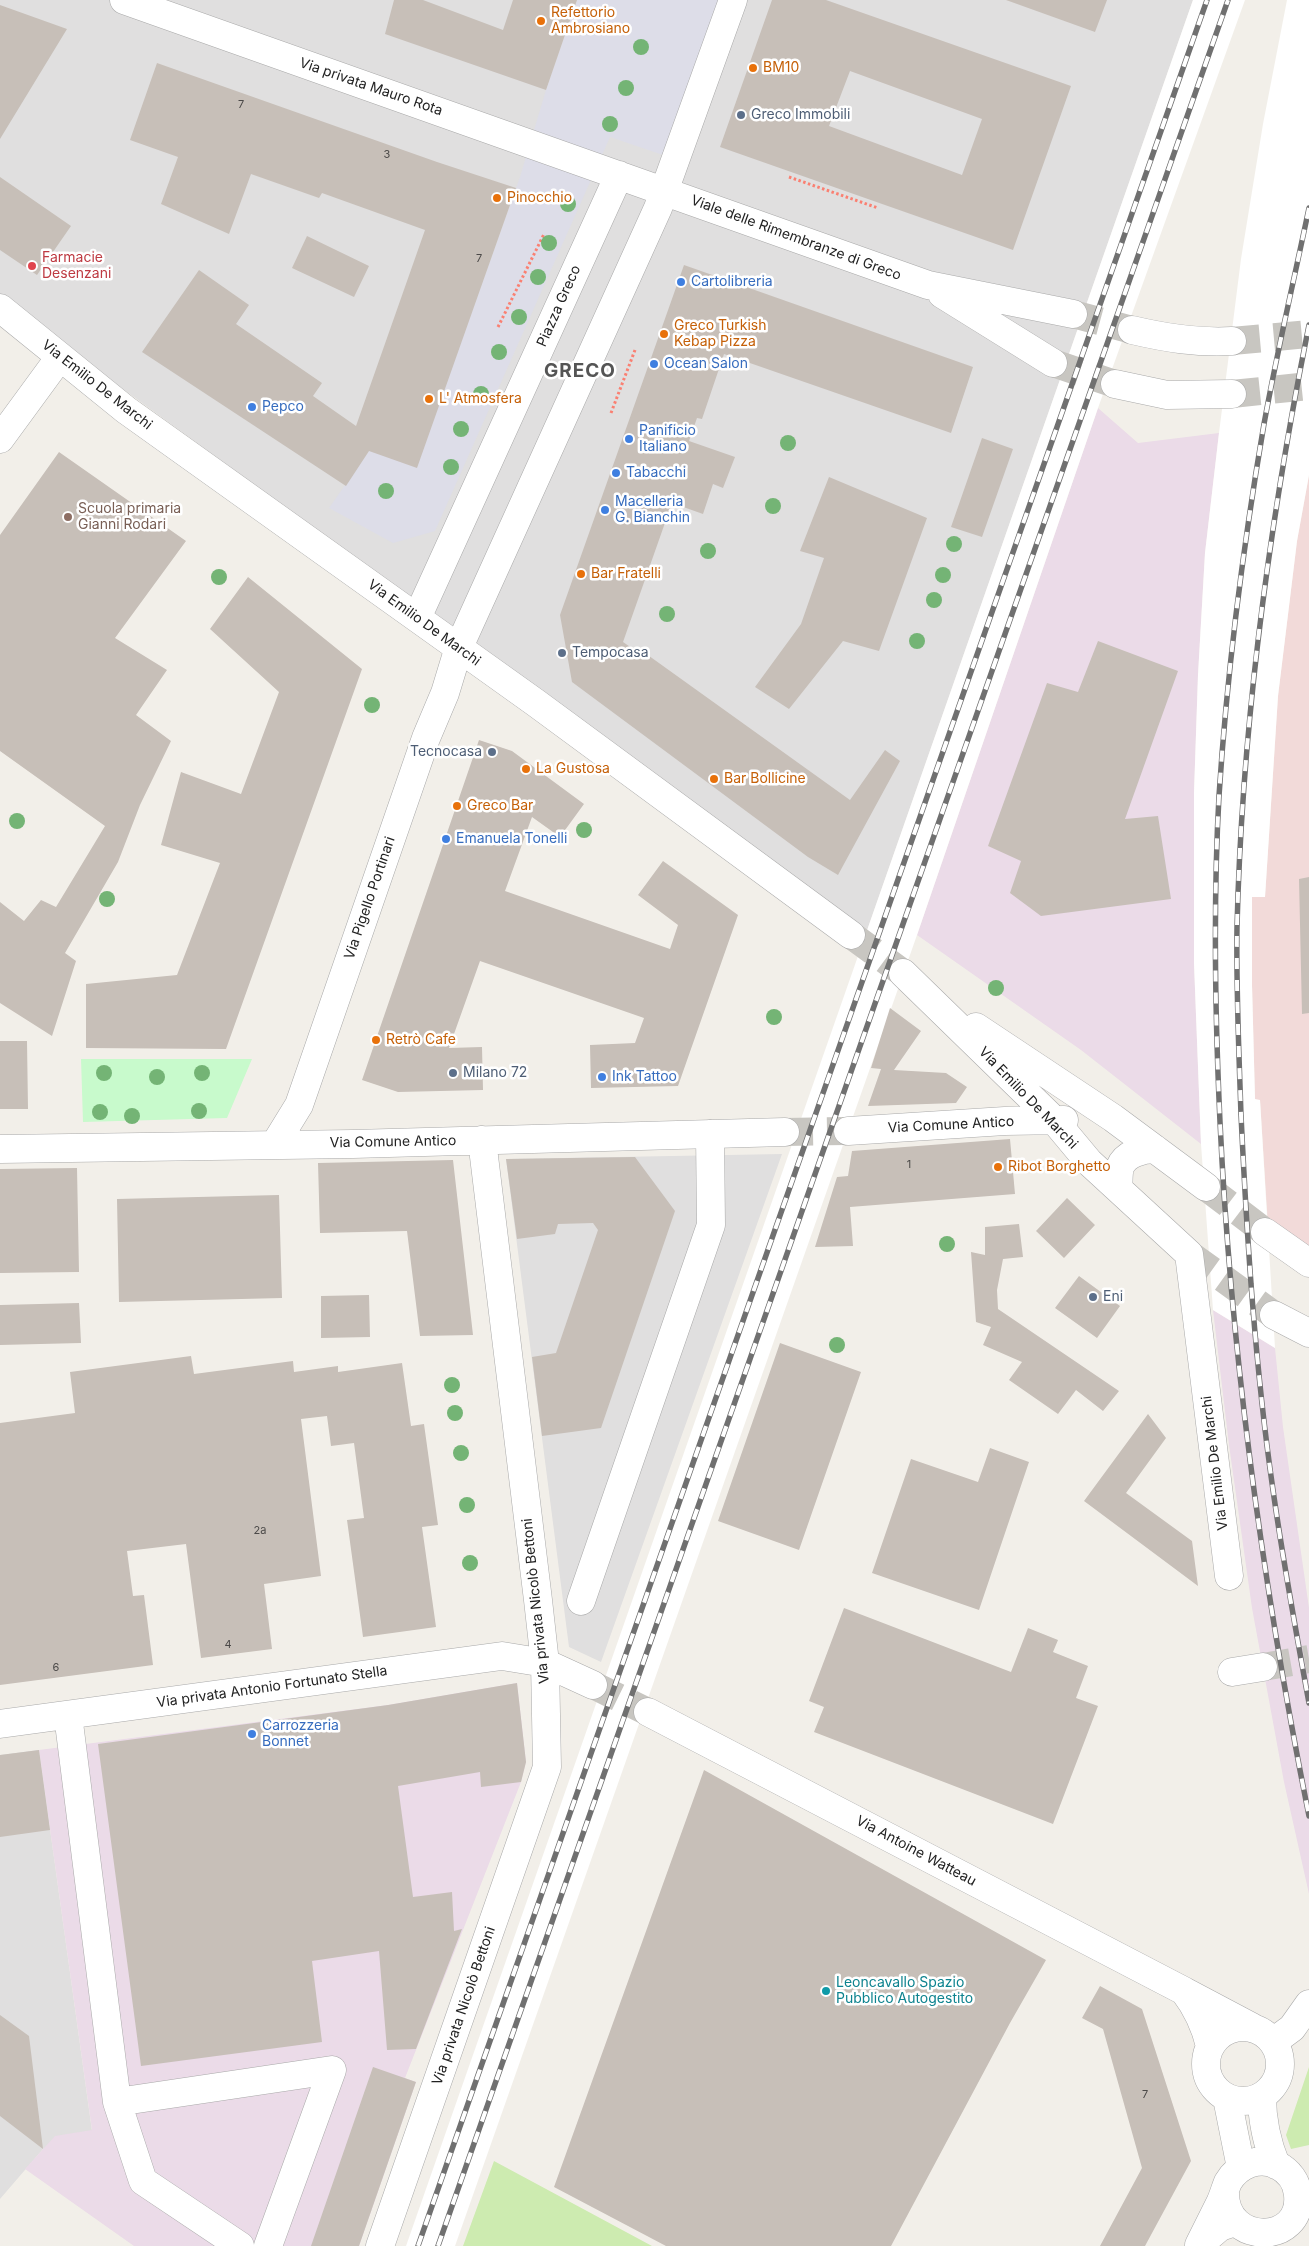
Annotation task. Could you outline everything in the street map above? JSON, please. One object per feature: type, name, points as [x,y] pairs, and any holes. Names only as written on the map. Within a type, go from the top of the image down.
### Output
[{"type":"street","name":"Via privata Mauro Rota","points":[[124,0],[618,175]]},
{"type":"street","points":[[459,647],[665,191],[733,0]]},
{"type":"street","points":[[618,175],[665,191]]},
{"type":"street","name":"Piazza Greco","points":[[417,618],[618,175]]},
{"type":"street","name":"Viale delle Rimembranze di Greco","points":[[665,191],[928,285],[1073,314]]},
{"type":"street","name":"Viale delle Rimembranze di Greco","points":[[928,285],[1053,364]]},
{"type":"street","name":"Via Emilio De Marchi","points":[[0,308],[126,410],[459,647],[851,935]]},
{"type":"street","points":[[1132,330],[1174,339],[1209,343],[1232,341]]},
{"type":"street","points":[[0,439],[60,357]]},
{"type":"street","points":[[1115,384],[1167,395],[1232,394]]},
{"type":"street","name":"Via Pigello Portinari","points":[[275,1144],[299,1105],[426,738],[445,693],[459,647]]},
{"type":"street","name":"Via Emilio De Marchi","points":[[1206,1187],[1113,1118],[967,1021],[903,973],[1054,1120],[1089,1162],[1189,1254],[1229,1576]]},
{"type":"street","name":"Via Comune Antico","points":[[848,1131],[1005,1121],[1113,1118]]},
{"type":"street","name":"Via Comune Antico","points":[[0,1149],[785,1132]]},
{"type":"street","points":[[581,1601],[711,1225],[710,1134]]},
{"type":"street","name":"Via privata Nicolò Bettoni","points":[[380,2246],[547,1767],[545,1663],[482,1140]]},
{"type":"street","points":[[1118,1188],[1120,1167],[1126,1159],[1142,1148],[1154,1149]]},
{"type":"street","points":[[1265,1232],[1309,1263]]},
{"type":"street","points":[[1274,1314],[1309,1333]]},
{"type":"street","name":"Via privata Antonio Fortunato Stella","points":[[0,1724],[502,1656],[545,1663]]},
{"type":"street","points":[[545,1663],[593,1685]]},
{"type":"street","points":[[1232,1672],[1263,1667]]},
{"type":"street","name":"Via Antoine Watteau","points":[[648,1712],[1184,1991],[1263,2035]]},
{"type":"street","points":[[68,1714],[117,2102],[143,2181],[240,2246]]},
{"type":"street","name":"Via Antoine Watteau","points":[[1184,1991],[1194,2004],[1205,2026],[1210,2046],[1206,2066],[1208,2076],[1212,2085],[1228,2098]]},
{"type":"street","points":[[1263,2035],[1292,2028],[1309,2004]]},
{"type":"street","points":[[1210,2046],[1223,2032],[1242,2026],[1263,2035],[1280,2056],[1279,2072],[1270,2090],[1262,2096],[1245,2101],[1228,2098],[1240,2168]]},
{"type":"street","points":[[117,2102],[332,2070],[268,2246]]},
{"type":"street","points":[[1224,2193],[1227,2214],[1232,2223],[1241,2230],[1261,2236],[1282,2230],[1290,2223],[1297,2186],[1268,2145],[1262,2120],[1262,2096]]},
{"type":"street","points":[[1199,2245],[1227,2184],[1240,2168],[1258,2162],[1297,2186]]},
{"type":"street","points":[[1199,2245],[1220,2227],[1232,2223]]},
{"type":"path","points":[[789,178],[878,208]]},
{"type":"path","points":[[498,327],[544,234]]},
{"type":"path","points":[[611,413],[637,344]]},
{"type":"shaded area","points":[[0,0],[1193,0],[864,939],[458,633],[68,349],[0,305]]},
{"type":"shaded area","points":[[577,0],[722,0],[663,155],[610,137],[435,531],[393,543],[329,508],[369,451],[464,334],[520,177],[546,90]]},
{"type":"shaded area","points":[[1098,408],[1138,443],[1219,433],[1205,553],[1194,793],[1194,963],[1201,1144],[1081,1050],[917,935]]},
{"type":"shaded area","points":[[1309,475],[1309,1256],[1268,1225],[1260,1100],[1255,1100],[1252,897],[1265,897],[1278,696],[1297,541]]},
{"type":"shaded area","points":[[782,1154],[601,1662],[569,1647],[506,1159]]},
{"type":"shaded area","points":[[1213,1310],[1275,1348],[1283,1427],[1309,1608],[1309,1894],[1284,1782],[1252,1608],[1229,1445]]},
{"type":"shaded area","points":[[517,1683],[526,1762],[521,1782],[405,2078],[416,2082],[359,2246],[134,2246],[25,2169],[55,2136],[92,2130],[39,1750],[388,1705]]},
{"type":"shaded area","points":[[39,1750],[92,2131],[43,2149],[0,2199],[0,1755]]},
{"type":"green space","points":[[81,1059],[252,1059],[227,1118],[83,1122]]},
{"type":"green space","points":[[1309,2067],[1309,2145],[1291,2149],[1286,2135]]},
{"type":"green space","points":[[494,2161],[652,2246],[463,2246]]},
{"type":"pier","points":[[1193,0],[1245,0],[1098,408],[917,935],[455,2246],[406,2246]]},
{"type":"pier","points":[[1287,0],[1309,0],[1309,475],[1297,541],[1278,696],[1265,897],[1252,897],[1255,1099],[1260,1100],[1275,1348],[1213,1310],[1201,1144],[1194,963],[1194,793],[1205,553],[1219,433],[1241,259],[1263,124]]},
{"type":"building","points":[[394,0],[423,0],[503,30],[513,0],[577,0],[546,90],[385,34]]},
{"type":"building","points":[[772,0],[826,0],[1071,86],[1013,250],[720,147]],"holes":[[[850,71],[982,119],[962,175],[829,126]]]},
{"type":"building","points":[[1006,0],[1107,0],[1095,32]]},
{"type":"building","points":[[0,5],[67,29],[0,139]]},
{"type":"building","points":[[157,63],[516,188],[417,468],[369,451],[346,486],[142,352],[199,270],[249,305],[236,324],[322,383],[313,396],[356,426],[425,230],[322,193],[319,198],[251,174],[229,234],[161,204],[178,157],[130,140]]},
{"type":"building","points":[[0,177],[71,226],[37,275],[0,250]]},
{"type":"building","points":[[307,236],[369,266],[354,297],[292,268]]},
{"type":"building","points":[[684,265],[973,367],[951,433],[724,354],[702,419],[697,418],[689,441],[735,457],[723,488],[713,484],[703,514],[672,503],[623,642],[636,651],[638,648],[850,800],[885,750],[900,761],[838,875],[808,857],[572,682],[560,615]]},
{"type":"building","points":[[982,438],[1013,449],[982,537],[951,527]]},
{"type":"building","points":[[59,452],[186,541],[115,638],[167,670],[136,715],[171,741],[140,805],[118,862],[65,953],[76,961],[52,1036],[0,1003],[0,902],[24,921],[41,900],[56,907],[105,826],[0,751],[0,535]]},
{"type":"building","points":[[829,477],[927,518],[879,651],[843,641],[789,709],[755,687],[801,624],[824,558],[800,551]]},
{"type":"building","points":[[248,577],[362,669],[226,1049],[86,1048],[86,984],[177,975],[220,863],[161,845],[181,772],[241,794],[279,692],[210,629]]},
{"type":"building","points":[[1098,641],[1178,671],[1125,819],[1158,816],[1171,899],[1041,916],[1010,893],[1021,861],[988,846],[1047,683],[1078,692]]},
{"type":"building","points":[[479,740],[512,751],[584,804],[560,837],[532,817],[505,891],[670,949],[678,925],[638,895],[663,861],[738,915],[678,1086],[591,1088],[590,1045],[635,1043],[644,1018],[480,961],[449,1048],[482,1047],[483,1090],[398,1092],[362,1080]]},
{"type":"building","points":[[1309,877],[1309,1013],[1302,1014],[1299,879]]},
{"type":"building","points":[[890,1008],[921,1031],[894,1070],[946,1073],[967,1087],[956,1103],[868,1106],[881,1069],[871,1068]]},
{"type":"building","points":[[0,1041],[27,1041],[28,1109],[0,1109]]},
{"type":"building","points":[[1010,1139],[1015,1194],[850,1207],[853,1246],[815,1247],[837,1177],[848,1176],[852,1151]]},
{"type":"building","points":[[635,1157],[675,1211],[601,1428],[542,1436],[532,1357],[556,1353],[598,1230],[593,1223],[558,1224],[555,1234],[517,1239],[506,1159]]},
{"type":"building","points":[[453,1160],[473,1335],[420,1336],[407,1231],[320,1233],[318,1163]]},
{"type":"building","points":[[77,1168],[79,1272],[0,1273],[0,1169]]},
{"type":"building","points":[[279,1195],[282,1298],[119,1302],[117,1199]]},
{"type":"building","points":[[1067,1198],[1095,1225],[1064,1258],[1036,1231]]},
{"type":"building","points":[[1019,1224],[1023,1257],[1003,1259],[997,1290],[998,1309],[1119,1391],[1103,1411],[1076,1390],[1058,1414],[1009,1380],[1022,1362],[983,1345],[991,1327],[976,1322],[971,1252],[985,1255],[985,1227]]},
{"type":"building","points":[[1079,1276],[1120,1306],[1097,1338],[1055,1308]]},
{"type":"building","points":[[369,1295],[370,1337],[321,1338],[321,1296]]},
{"type":"building","points":[[79,1303],[81,1343],[0,1345],[0,1305]]},
{"type":"building","points":[[780,1343],[861,1372],[799,1550],[718,1521]]},
{"type":"building","points":[[191,1356],[194,1374],[293,1361],[294,1372],[338,1366],[338,1372],[402,1363],[411,1426],[424,1424],[438,1525],[422,1527],[436,1627],[363,1637],[347,1520],[364,1518],[354,1443],[331,1446],[327,1416],[301,1419],[321,1576],[264,1584],[272,1649],[201,1658],[186,1544],[127,1551],[133,1596],[144,1595],[153,1665],[0,1685],[0,1423],[75,1413],[70,1372]]},
{"type":"building","points":[[1148,1414],[1166,1438],[1126,1493],[1192,1541],[1198,1586],[1084,1501]]},
{"type":"building","points":[[990,1448],[1029,1462],[979,1610],[872,1573],[911,1459],[978,1482]]},
{"type":"building","points":[[844,1608],[1011,1672],[1028,1628],[1058,1640],[1053,1652],[1088,1666],[1076,1698],[1098,1706],[1053,1824],[814,1732],[824,1707],[809,1701]]},
{"type":"building","points":[[517,1683],[526,1762],[521,1782],[481,1787],[480,1772],[398,1786],[413,1897],[452,1892],[454,1931],[462,1929],[416,2049],[387,2050],[379,1951],[312,1961],[322,2042],[141,2066],[98,1744],[388,1705]]},
{"type":"building","points":[[39,1750],[50,1830],[0,1837],[0,1755]]},
{"type":"building","name":"Leoncavallo Spazio Pubblico Autogestito","points":[[704,1770],[1046,1960],[1010,2023],[891,2246],[666,2246],[554,2187]]},
{"type":"building","points":[[1100,1986],[1142,2009],[1191,2161],[1145,2246],[1100,2246],[1142,2168],[1103,2029],[1082,2018]]},
{"type":"building","points":[[0,2015],[29,2036],[43,2149],[0,2116]]},
{"type":"building","points":[[373,2067],[416,2082],[359,2246],[311,2246]]},
{"type":"tunnel","points":[[1073,314],[1132,330]]},
{"type":"tunnel","points":[[1232,341],[1309,334]]},
{"type":"tunnel","points":[[1053,363],[1115,384]]},
{"type":"tunnel","points":[[1232,394],[1309,386]]},
{"type":"tunnel","points":[[851,935],[903,973]]},
{"type":"tunnel","points":[[785,1132],[848,1131]]},
{"type":"tunnel","points":[[1206,1187],[1265,1232]]},
{"type":"tunnel","points":[[1189,1254],[1274,1315]]},
{"type":"tunnel","points":[[1263,1667],[1309,1659]]},
{"type":"tunnel","points":[[593,1685],[648,1712]]},
{"type":"railway","points":[[418,2246],[1207,0]]},
{"type":"railway","points":[[438,2246],[1228,0]]},
{"type":"railway","points":[[1309,208],[1264,424],[1249,516],[1231,656],[1222,749],[1215,918],[1220,1122],[1225,1210],[1241,1384],[1251,1471],[1277,1644],[1309,1816]]},
{"type":"railway","points":[[1309,325],[1282,474],[1260,624],[1245,775],[1237,927],[1241,1115],[1249,1256],[1261,1397],[1277,1517],[1309,1703]]},
{"type":"place","name":"Refettorio Ambrosiano","points":[[541,21]]},
{"type":"place","name":"BM10","points":[[753,68]]},
{"type":"place","name":"Greco Immobili","points":[[741,115]]},
{"type":"place","name":"Pinocchio","points":[[497,198]]},
{"type":"place","name":"Farmacie Desenzani","points":[[32,266]]},
{"type":"place","name":"Cartolibreria","points":[[681,282]]},
{"type":"place","name":"Greco Turkish Kebap Pizza","points":[[664,334]]},
{"type":"place","name":"Ocean Salon","points":[[654,364]]},
{"type":"place","name":"L' Atmosfera","points":[[429,399]]},
{"type":"place","name":"Pepco","points":[[252,407]]},
{"type":"place","name":"Panificio Italiano","points":[[629,439]]},
{"type":"place","name":"Tabacchi","points":[[616,473]]},
{"type":"place","name":"Macelleria G. Bianchin","points":[[605,510]]},
{"type":"place","name":"Scuola primaria Gianni Rodari","points":[[68,517]]},
{"type":"place","name":"Bar Fratelli","points":[[581,574]]},
{"type":"place","name":"Tempocasa","points":[[562,653]]},
{"type":"place","name":"Tecnocasa","points":[[492,752]]},
{"type":"place","name":"La Gustosa","points":[[526,769]]},
{"type":"place","name":"Bar Bollicine","points":[[714,779]]},
{"type":"place","name":"Greco Bar","points":[[457,806]]},
{"type":"place","name":"Emanuela Tonelli","points":[[446,839]]},
{"type":"place","name":"Retrò Cafe","points":[[376,1040]]},
{"type":"place","name":"Milano 72","points":[[453,1073]]},
{"type":"place","name":"Ink Tattoo","points":[[602,1077]]},
{"type":"place","name":"Ribot Borghetto","points":[[998,1167]]},
{"type":"place","name":"Eni","points":[[1093,1297]]},
{"type":"place","name":"Carrozzeria Bonnet","points":[[252,1734]]},
{"type":"place","name":"Leoncavallo Spazio Pubblico Autogestito","points":[[826,1991]]},
{"type":"district","name":"GRECO","points":[[580,371]]}]
